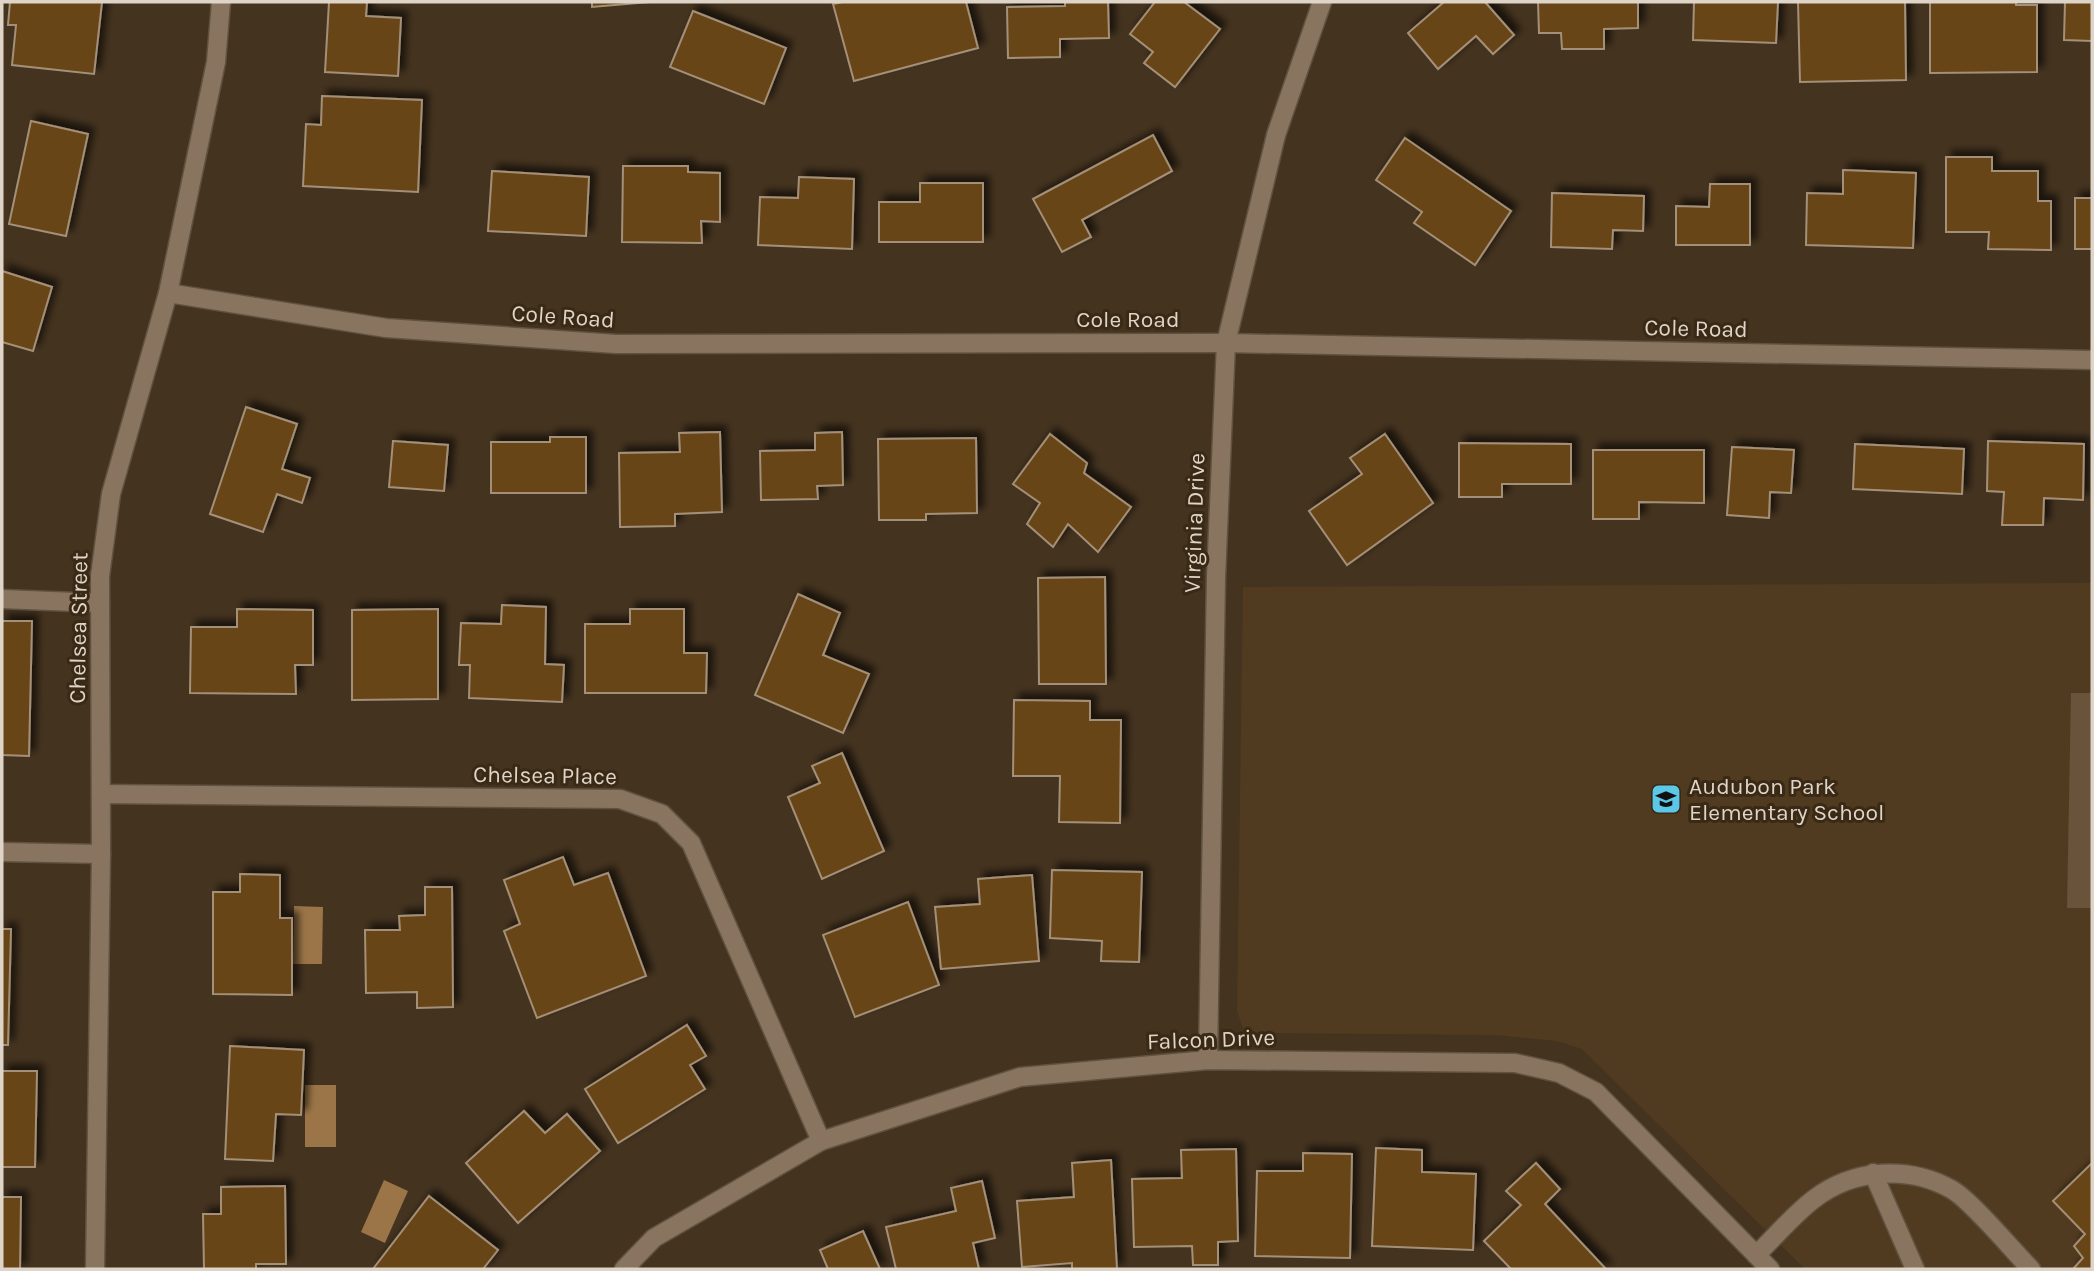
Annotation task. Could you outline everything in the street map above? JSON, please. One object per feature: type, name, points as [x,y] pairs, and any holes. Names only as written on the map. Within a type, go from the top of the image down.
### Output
[{"type":"street","name":"Chelsea Street","points":[[95,1269],[101,854],[100,603],[111,494],[168,293],[216,62],[221,2]]},
{"type":"street","name":"Virginia Drive","points":[[1208,1060],[1216,591],[1226,343],[1276,135],[1322,2]]},
{"type":"street","name":"Cole Road","points":[[168,293],[386,328],[615,344],[1226,343],[2092,360]]},
{"type":"street","points":[[2,599],[100,603]]},
{"type":"street","name":"Chelsea Place","points":[[101,794],[620,799],[662,814],[691,843],[821,1141]]},
{"type":"street","points":[[2,852],[101,854]]},
{"type":"street","name":"Falcon Drive","points":[[624,1269],[654,1238],[821,1141],[1020,1077],[1208,1060],[1490,1062],[1527,1065],[1579,1080],[1618,1112],[1770,1269]]},
{"type":"street","points":[[1873,1173],[1915,1269]]},
{"type":"street","points":[[1756,1255],[1814,1199],[1841,1184],[1873,1173],[1919,1176],[1953,1190],[2031,1269]]},
{"type":"shaded area","name":"Audubon Park Elementary School","points":[[2092,583],[2092,1269],[1805,1269],[1582,1049],[1557,1041],[1494,1035],[1259,1033],[1243,1028],[1237,1011],[1243,587]]},
{"type":"shaded area","points":[[2071,693],[2092,693],[2092,908],[2067,908]]},
{"type":"shaded area","points":[[294,906],[323,907],[322,964],[293,964]]},
{"type":"shaded area","points":[[305,1085],[336,1085],[336,1147],[305,1147]]},
{"type":"shaded area","points":[[384,1180],[408,1191],[385,1243],[361,1232]]},
{"type":"building","points":[[10,2],[102,2],[94,74],[12,65],[16,25],[8,25]]},
{"type":"building","points":[[329,2],[367,2],[366,16],[401,18],[398,76],[325,72]]},
{"type":"building","points":[[592,2],[650,2],[592,7]]},
{"type":"building","points":[[966,2],[978,48],[854,81],[833,4]]},
{"type":"building","points":[[1065,2],[1108,2],[1109,38],[1060,39],[1060,57],[1008,58],[1007,7],[1065,6]]},
{"type":"building","points":[[1155,2],[1184,2],[1220,29],[1175,87],[1144,63],[1153,52],[1130,34]]},
{"type":"building","points":[[1444,2],[1485,2],[1514,35],[1493,54],[1476,36],[1438,69],[1408,33]]},
{"type":"building","points":[[1538,2],[1638,2],[1638,28],[1604,29],[1604,49],[1562,49],[1561,33],[1539,33]]},
{"type":"building","points":[[1694,2],[1778,2],[1776,43],[1693,40]]},
{"type":"building","points":[[1798,2],[1905,2],[1906,80],[1800,82]]},
{"type":"building","points":[[1930,2],[2016,2],[2016,5],[2037,5],[2037,72],[1930,73]]},
{"type":"building","points":[[2065,2],[2092,2],[2092,41],[2064,40]]},
{"type":"building","points":[[693,11],[786,48],[764,104],[670,67]]},
{"type":"building","points":[[322,96],[422,100],[418,192],[303,186],[306,124],[321,125]]},
{"type":"building","points":[[31,121],[88,134],[66,236],[9,224]]},
{"type":"building","points":[[1153,135],[1172,171],[1082,220],[1091,237],[1062,252],[1033,199]]},
{"type":"building","points":[[1405,138],[1511,211],[1475,265],[1414,223],[1422,212],[1376,180]]},
{"type":"building","points":[[1946,157],[1992,157],[1992,171],[2038,171],[2038,201],[2051,201],[2051,250],[1988,249],[1989,232],[1946,232]]},
{"type":"building","points":[[623,166],[688,166],[688,172],[720,173],[720,222],[701,221],[702,243],[622,242]]},
{"type":"building","points":[[1843,170],[1916,173],[1913,248],[1806,245],[1807,193],[1843,194]]},
{"type":"building","points":[[492,171],[589,177],[586,236],[488,231]]},
{"type":"building","points":[[799,177],[854,179],[852,249],[758,245],[760,197],[798,198]]},
{"type":"building","points":[[920,183],[983,183],[983,242],[879,242],[879,202],[920,202]]},
{"type":"building","points":[[1710,184],[1750,184],[1750,245],[1676,245],[1676,206],[1709,207]]},
{"type":"building","points":[[1552,193],[1644,196],[1643,231],[1613,230],[1612,249],[1551,247]]},
{"type":"building","points":[[2075,198],[2092,198],[2092,249],[2075,249]]},
{"type":"building","points":[[2,271],[52,287],[33,351],[2,342]]},
{"type":"building","points":[[246,407],[297,424],[282,469],[310,478],[302,503],[277,494],[263,532],[210,514]]},
{"type":"building","points":[[720,432],[722,512],[675,514],[675,526],[620,527],[619,453],[680,452],[679,433]]},
{"type":"building","points":[[842,432],[843,485],[817,486],[818,499],[761,500],[760,451],[815,450],[815,433]]},
{"type":"building","points":[[1050,434],[1087,463],[1084,473],[1131,507],[1098,552],[1068,524],[1053,547],[1027,524],[1040,503],[1013,484]]},
{"type":"building","points":[[1385,434],[1433,503],[1347,565],[1309,511],[1362,474],[1350,458]]},
{"type":"building","points":[[550,437],[586,437],[586,493],[491,493],[491,442],[550,442]]},
{"type":"building","points":[[976,438],[977,513],[926,514],[926,520],[879,520],[878,439]]},
{"type":"building","points":[[393,441],[448,445],[444,491],[389,487]]},
{"type":"building","points":[[1988,441],[2084,444],[2083,500],[2044,498],[2043,525],[2002,525],[2004,492],[1987,491]]},
{"type":"building","points":[[1459,443],[1571,444],[1571,484],[1502,484],[1502,497],[1459,497]]},
{"type":"building","points":[[1855,444],[1964,449],[1962,494],[1853,489]]},
{"type":"building","points":[[1732,447],[1794,450],[1791,493],[1770,492],[1769,518],[1727,515]]},
{"type":"building","points":[[1593,450],[1704,450],[1704,503],[1639,502],[1639,519],[1593,519]]},
{"type":"building","points":[[1105,577],[1106,684],[1039,684],[1038,578]]},
{"type":"building","points":[[798,594],[840,613],[823,655],[869,674],[843,733],[755,695]]},
{"type":"building","points":[[502,605],[546,607],[545,664],[564,665],[562,702],[469,698],[470,665],[459,665],[461,623],[501,624]]},
{"type":"building","points":[[237,609],[313,610],[313,665],[295,665],[296,694],[190,693],[191,627],[237,627]]},
{"type":"building","points":[[438,609],[438,699],[352,700],[352,610]]},
{"type":"building","points":[[630,609],[684,609],[684,653],[707,653],[706,693],[585,693],[585,624],[630,624]]},
{"type":"building","points":[[2,621],[32,621],[29,756],[2,755]]},
{"type":"building","points":[[1014,700],[1090,701],[1090,720],[1121,720],[1120,823],[1059,822],[1060,776],[1013,776]]},
{"type":"building","points":[[842,753],[884,851],[822,879],[788,797],[820,783],[812,766]]},
{"type":"building","points":[[563,857],[574,885],[608,873],[646,976],[537,1018],[504,931],[520,924],[504,880]]},
{"type":"building","points":[[1052,870],[1142,872],[1139,962],[1101,961],[1102,941],[1050,938]]},
{"type":"building","points":[[240,874],[280,875],[280,918],[292,918],[292,995],[213,994],[213,892],[240,892]]},
{"type":"building","points":[[1032,875],[1039,961],[941,969],[935,907],[980,904],[978,879]]},
{"type":"building","points":[[425,887],[452,887],[453,1007],[417,1008],[417,992],[366,993],[365,930],[400,930],[399,916],[425,915]]},
{"type":"building","points":[[908,902],[939,985],[855,1017],[823,935]]},
{"type":"building","points":[[2,929],[11,929],[8,1045],[2,1045]]},
{"type":"building","points":[[687,1025],[706,1056],[690,1065],[705,1089],[618,1143],[585,1089]]},
{"type":"building","points":[[230,1046],[304,1050],[301,1115],[276,1114],[273,1161],[225,1159]]},
{"type":"building","points":[[2,1071],[37,1071],[35,1167],[2,1167]]},
{"type":"building","points":[[524,1111],[545,1133],[567,1114],[600,1151],[518,1223],[466,1163]]},
{"type":"building","points":[[1376,1148],[1422,1150],[1422,1172],[1476,1174],[1473,1250],[1372,1246]]},
{"type":"building","points":[[1236,1149],[1238,1241],[1218,1242],[1218,1265],[1193,1265],[1192,1246],[1134,1247],[1132,1179],[1182,1178],[1181,1150]]},
{"type":"building","points":[[1303,1153],[1352,1154],[1350,1258],[1255,1256],[1257,1171],[1303,1171]]},
{"type":"building","points":[[1111,1160],[1117,1269],[1072,1269],[1072,1263],[1022,1267],[1017,1201],[1074,1197],[1072,1163]]},
{"type":"building","points":[[1536,1163],[1560,1189],[1545,1204],[1606,1269],[1511,1269],[1484,1241],[1521,1205],[1506,1191]]},
{"type":"building","points":[[2092,1163],[2092,1269],[2073,1269],[2083,1258],[2074,1246],[2085,1234],[2053,1201]]},
{"type":"building","points":[[982,1181],[995,1238],[973,1243],[979,1269],[896,1269],[886,1227],[956,1211],[951,1188]]},
{"type":"building","points":[[285,1186],[286,1264],[256,1264],[256,1269],[204,1269],[203,1214],[221,1214],[221,1187]]},
{"type":"building","points":[[429,1196],[498,1250],[483,1269],[373,1269]]},
{"type":"building","points":[[2,1197],[21,1197],[20,1269],[2,1269]]},
{"type":"building","points":[[863,1231],[880,1269],[828,1269],[820,1250]]},
{"type":"place","name":"Audubon Park Elementary School","points":[[1666,799]]}]
